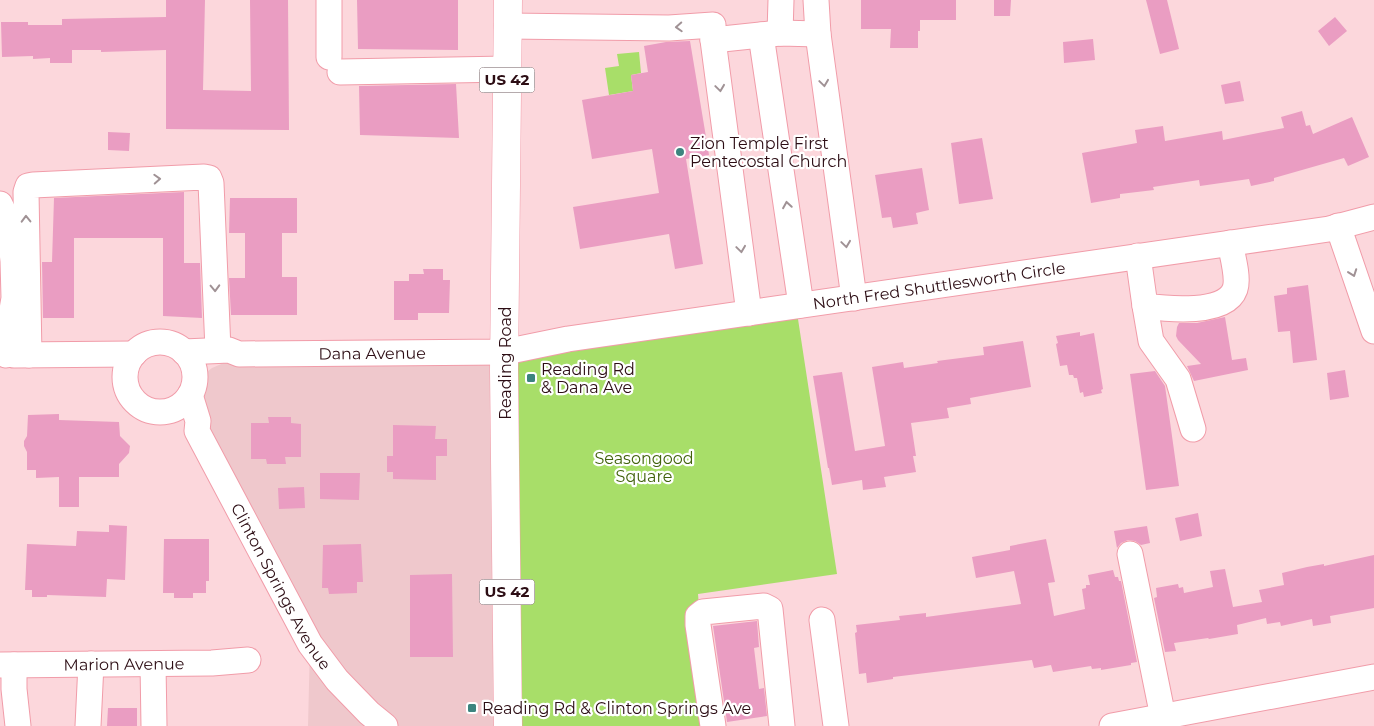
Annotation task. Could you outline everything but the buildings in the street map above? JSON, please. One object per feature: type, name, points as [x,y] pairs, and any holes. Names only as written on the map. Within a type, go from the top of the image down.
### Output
[{"type":"main road","name":"Reading Road","points":[[508,13],[505,352],[508,726]]},
{"type":"street","points":[[329,0],[334,65],[507,69]]},
{"type":"street","points":[[781,0],[770,34],[801,305]]},
{"type":"street","points":[[816,0],[818,34],[854,298]]},
{"type":"street","points":[[508,13],[669,28],[713,25],[713,40],[750,312]]},
{"type":"street","points":[[713,40],[770,34],[818,34]]},
{"type":"street","points":[[12,355],[28,186],[204,177],[209,178],[211,182],[229,352]]},
{"type":"street","points":[[0,204],[9,223],[13,261],[14,298],[8,334],[12,355]]},
{"type":"street","name":"North Fred Shuttlesworth Circle","points":[[505,352],[568,339],[1230,243],[1338,226],[1374,217]]},
{"type":"street","points":[[1338,226],[1374,331]]},
{"type":"street","points":[[1145,306],[1174,309],[1200,308],[1223,302],[1232,295],[1236,287],[1230,243]]},
{"type":"street","points":[[1138,256],[1151,341],[1178,379],[1193,429]]},
{"type":"street","points":[[164,342],[184,352],[191,360],[194,370],[192,388],[184,402],[176,408],[166,411],[155,411],[145,408],[136,402],[129,394],[125,373],[128,363],[134,354],[142,347],[164,342]]},
{"type":"street","name":"Dana Avenue","points":[[184,352],[505,352]]},
{"type":"street","name":"Dana Avenue","points":[[192,388],[229,352]]},
{"type":"street","points":[[12,355],[134,354]]},
{"type":"street","points":[[89,355],[104,369],[126,384]]},
{"type":"street","name":"Clinton Springs Avenue","points":[[192,388],[198,420],[197,431],[310,644],[337,680],[369,713],[385,726]]},
{"type":"street","points":[[166,411],[184,426],[197,431]]},
{"type":"street","points":[[1130,554],[1163,717]]},
{"type":"street","points":[[712,726],[698,616],[704,612],[764,606],[770,610],[782,726]]},
{"type":"street","points":[[822,620],[836,726]]},
{"type":"street","name":"Marion Avenue","points":[[7,665],[212,663],[248,660]]},
{"type":"street","points":[[88,726],[91,664]]},
{"type":"street","points":[[154,664],[154,726]]},
{"type":"street","points":[[7,665],[14,690],[18,726]]},
{"type":"street","points":[[1112,726],[1374,678]]},
{"type":"shaded area","points":[[505,352],[508,726],[308,726],[310,644],[256,541],[193,388],[195,381],[212,368],[226,362]]},
{"type":"green space","points":[[639,52],[641,73],[631,75],[633,91],[609,95],[605,68],[619,66],[617,54]]},
{"type":"green space","name":"Seasongood Square","points":[[796,306],[837,574],[698,594],[709,726],[508,726],[505,352]]},
{"type":"place","name":"Zion Temple First Pentecostal Church","points":[[680,152]]},
{"type":"place","name":"Reading Rd & Dana Ave","points":[[531,378]]},
{"type":"place","name":"Reading Rd & Clinton Springs Ave","points":[[472,708]]}]
